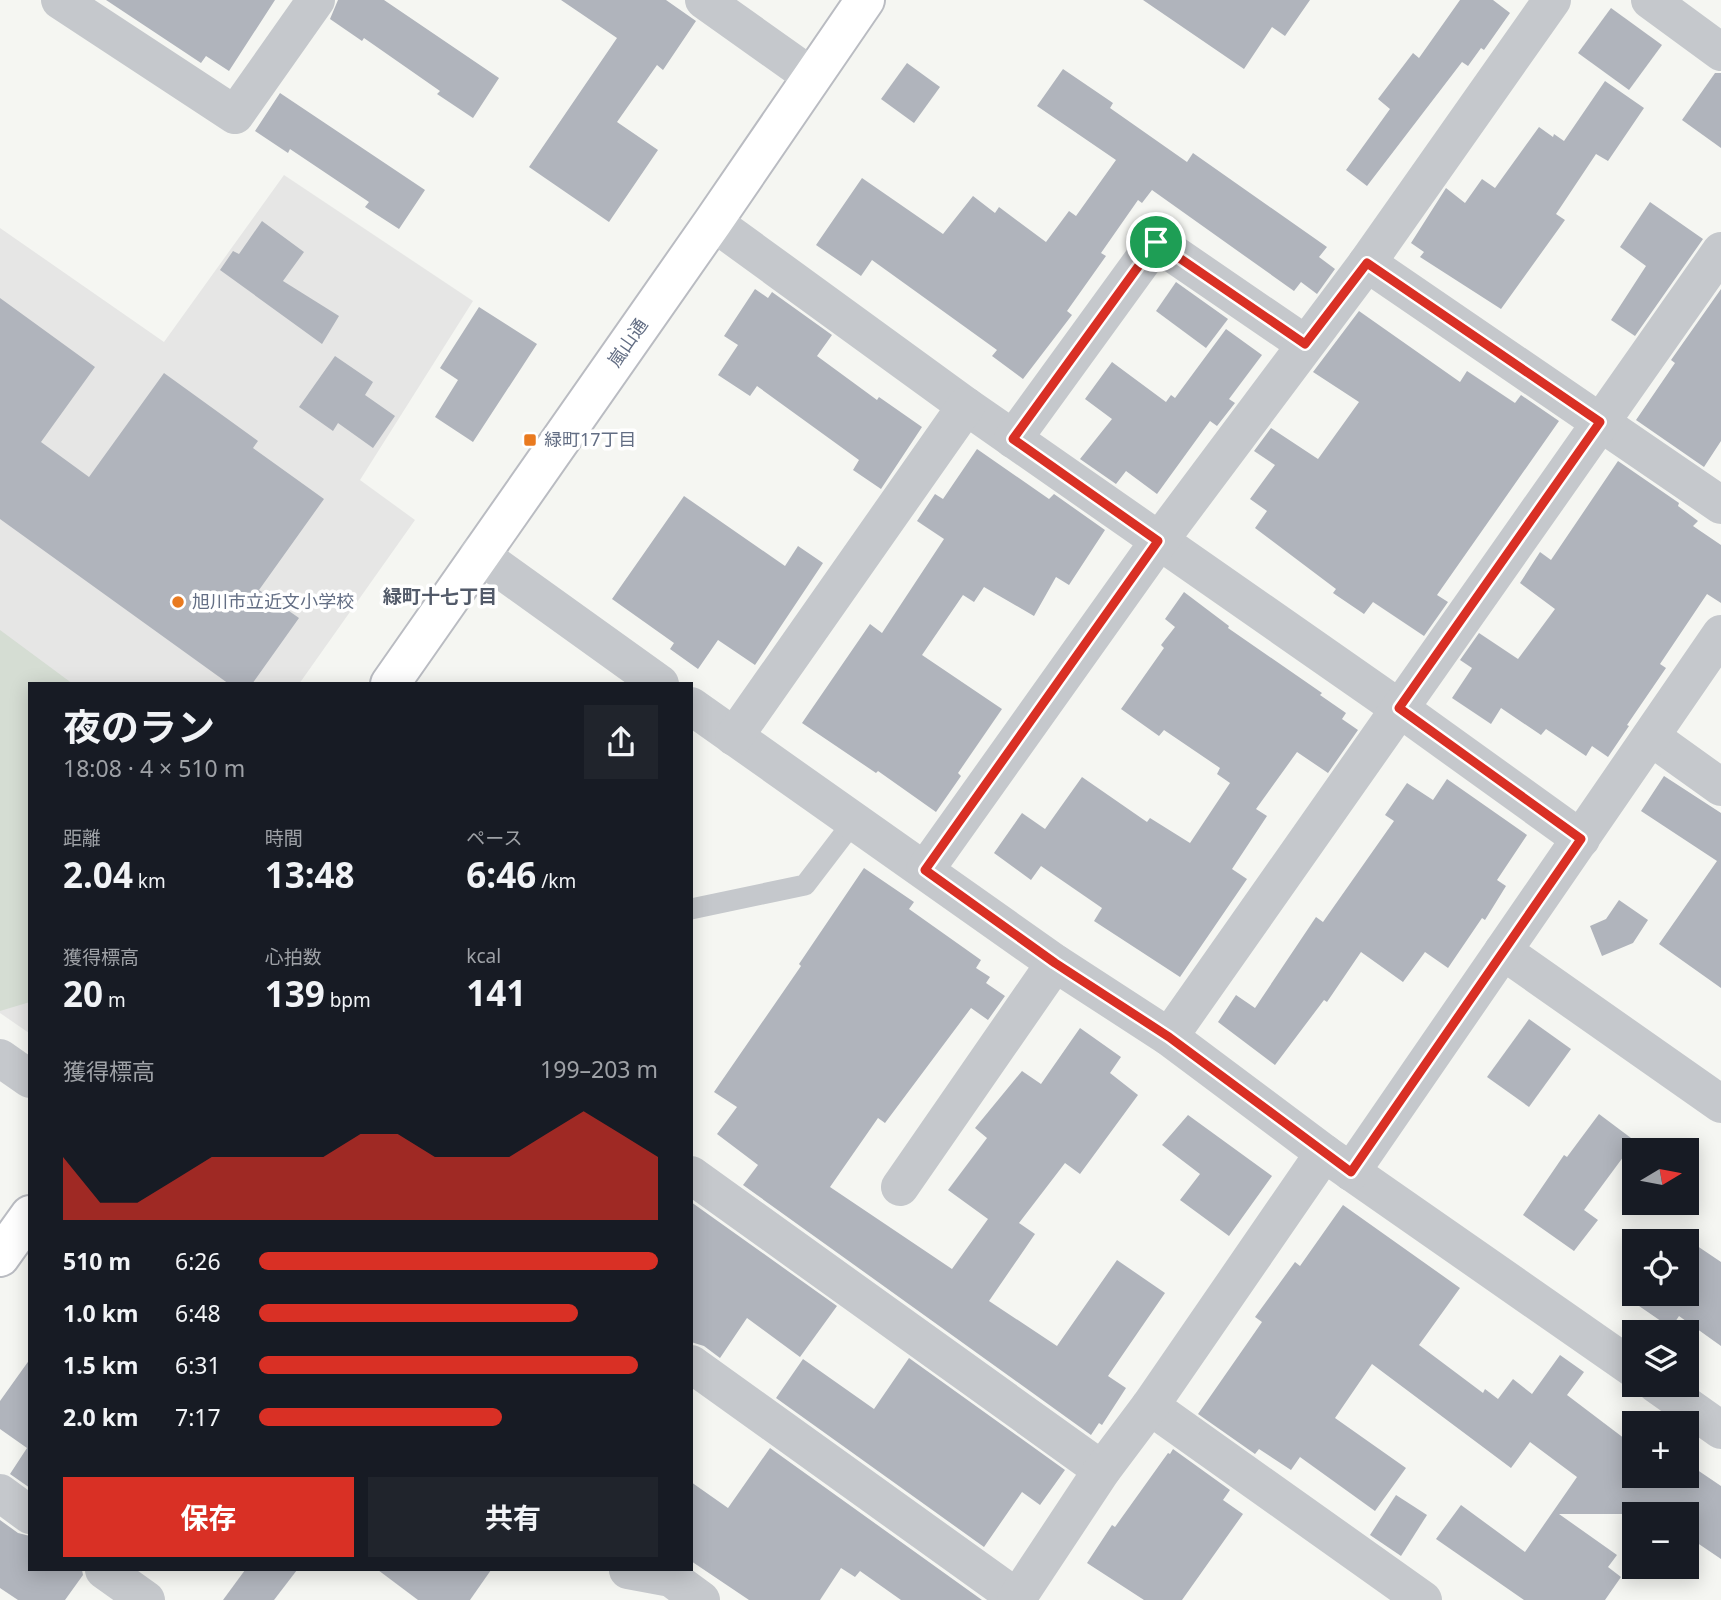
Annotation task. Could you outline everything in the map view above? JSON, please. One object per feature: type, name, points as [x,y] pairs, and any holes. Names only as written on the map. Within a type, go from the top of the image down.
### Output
[{"type":"street","points":[[60,0],[235,115],[316,0]]},
{"type":"street","points":[[704,0],[811,76]]},
{"type":"street","name":"嵐山通","points":[[391,682],[713,222],[864,0]]},
{"type":"street","points":[[925,870],[1158,541],[1367,263],[1552,0]]},
{"type":"street","points":[[1650,0],[1721,51]]},
{"type":"street","points":[[713,222],[966,406],[1399,708],[1581,839]]},
{"type":"street","points":[[1013,439],[1156,242],[1305,344]]},
{"type":"street","points":[[1169,1037],[1721,251]]},
{"type":"street","points":[[1367,263],[1721,505]]},
{"type":"street","points":[[734,737],[966,406]]},
{"type":"street","points":[[479,554],[657,682]]},
{"type":"street","points":[[693,1365],[1016,1599],[1102,1470],[1150,1406],[1503,951],[1721,634]]},
{"type":"street","points":[[693,707],[1055,963],[1169,1037],[1337,1162],[1622,1361]]},
{"type":"street","points":[[1651,737],[1721,787]]},
{"type":"street","points":[[1503,951],[1721,1104]]},
{"type":"street","points":[[900,1187],[1055,963]]},
{"type":"street","points":[[0,1058],[28,1078]]},
{"type":"street","points":[[693,1176],[1102,1470]]},
{"type":"street","points":[[0,1257],[28,1217]]},
{"type":"street","points":[[1674,1397],[1721,1430]]},
{"type":"street","points":[[1150,1406],[1423,1600]]},
{"type":"street","points":[[0,1493],[28,1514]]},
{"type":"street","points":[[633,1571],[671,1578],[701,1600]]},
{"type":"lane","points":[[693,909],[805,885],[854,821]]},
{"type":"shaded area","name":"旭川市立近文小学校","points":[[284,175],[473,301],[360,480],[415,520],[300,682],[28,682],[28,1032],[0,1013],[0,228],[164,342]]},
{"type":"shaded area","points":[[0,630],[70,682],[28,682],[28,1003],[0,1011]]},
{"type":"building","points":[[106,0],[275,0],[229,71],[206,56],[201,63]]},
{"type":"building","points":[[338,0],[384,0],[499,78],[473,118],[437,94],[440,91],[364,38],[362,41],[330,19]]},
{"type":"building","points":[[561,0],[666,0],[696,21],[663,70],[657,65],[617,122],[658,150],[609,222],[529,167],[617,38]]},
{"type":"building","points":[[1143,0],[1310,0],[1285,36],[1272,27],[1244,69]]},
{"type":"building","points":[[1460,0],[1493,0],[1510,13],[1484,50],[1481,48],[1468,66],[1462,62],[1367,186],[1346,170],[1390,109],[1378,99],[1413,53],[1419,58]]},
{"type":"building","points":[[1611,8],[1662,45],[1629,90],[1578,53]]},
{"type":"building","points":[[907,63],[940,87],[914,123],[881,99]]},
{"type":"building","points":[[1063,69],[1113,103],[1110,108],[1187,162],[1193,153],[1327,247],[1319,257],[1335,269],[1317,294],[1301,282],[1294,291],[1152,190],[1142,203],[1138,200],[1101,253],[1106,256],[1067,311],[1072,315],[1023,379],[992,356],[997,350],[872,260],[861,276],[816,245],[862,178],[943,234],[973,196],[995,213],[999,207],[1046,242],[1069,211],[1076,216],[1116,160],[1037,106]]},
{"type":"building","points":[[1715,73],[1721,73],[1721,148],[1682,120]]},
{"type":"building","points":[[1605,81],[1644,108],[1608,161],[1596,154],[1556,214],[1565,220],[1501,309],[1420,257],[1424,252],[1411,243],[1446,188],[1465,203],[1482,179],[1495,188],[1539,127],[1564,141]]},
{"type":"building","points":[[280,93],[425,190],[399,229],[365,207],[369,202],[290,149],[288,153],[255,131]]},
{"type":"building","points":[[1650,202],[1703,239],[1635,336],[1611,320],[1646,266],[1620,247]]},
{"type":"building","points":[[262,221],[304,252],[283,281],[339,316],[322,344],[220,270],[233,251],[239,254]]},
{"type":"building","points":[[1176,282],[1228,319],[1206,348],[1156,311]]},
{"type":"building","points":[[755,289],[768,298],[772,292],[832,335],[817,356],[877,400],[879,397],[922,427],[881,489],[853,470],[859,460],[757,386],[750,396],[718,375],[738,345],[724,336]]},
{"type":"building","points":[[1721,289],[1721,441],[1704,467],[1636,420],[1675,363],[1671,360]]},
{"type":"building","points":[[0,298],[95,367],[41,442],[89,477],[164,373],[258,441],[253,448],[324,499],[259,590],[299,618],[253,682],[226,682],[0,519]]},
{"type":"building","points":[[479,307],[537,344],[473,442],[435,417],[458,380],[440,368]]},
{"type":"building","points":[[1359,311],[1460,382],[1467,371],[1515,403],[1521,395],[1559,421],[1437,595],[1448,602],[1424,636],[1373,602],[1364,614],[1333,593],[1336,589],[1255,528],[1267,511],[1250,499],[1275,465],[1254,451],[1271,428],[1318,459],[1359,402],[1313,372]]},
{"type":"building","points":[[1226,329],[1262,355],[1229,399],[1235,403],[1217,426],[1210,421],[1157,494],[1126,471],[1116,484],[1080,459],[1112,419],[1085,399],[1112,362],[1166,402],[1171,395],[1175,398]]},
{"type":"building","points":[[335,356],[373,382],[365,395],[395,416],[373,448],[338,423],[333,431],[299,407]]},
{"type":"building","points":[[977,449],[1049,499],[1054,494],[1105,530],[1069,585],[1056,577],[1034,616],[984,587],[974,602],[963,595],[922,655],[1002,709],[958,773],[961,776],[936,812],[802,723],[870,624],[882,633],[944,539],[917,521],[935,494],[943,499]]},
{"type":"building","points":[[1618,461],[1679,503],[1678,506],[1698,521],[1693,526],[1721,545],[1721,603],[1707,594],[1660,664],[1666,668],[1608,757],[1592,746],[1586,756],[1546,729],[1541,735],[1501,708],[1491,724],[1452,698],[1472,668],[1460,660],[1479,633],[1518,659],[1555,609],[1520,583],[1540,552],[1551,560]]},
{"type":"building","points":[[684,496],[785,566],[798,546],[823,563],[755,665],[718,640],[698,669],[670,649],[674,643],[612,599]]},
{"type":"building","points":[[1184,592],[1229,626],[1228,628],[1322,693],[1320,695],[1346,713],[1342,719],[1358,730],[1328,773],[1297,752],[1256,809],[1267,816],[1232,869],[1247,879],[1180,977],[1094,921],[1102,908],[1041,866],[1031,880],[994,853],[1022,813],[1045,829],[1082,777],[1147,822],[1150,818],[1190,843],[1230,783],[1217,774],[1220,768],[1164,730],[1159,736],[1121,709],[1164,648],[1161,645],[1175,627],[1165,619]]},
{"type":"building","points":[[1664,776],[1721,813],[1721,988],[1659,944],[1717,861],[1641,811]]},
{"type":"building","points":[[1447,779],[1527,835],[1497,880],[1506,886],[1485,920],[1482,918],[1448,968],[1425,952],[1403,982],[1361,952],[1327,1002],[1324,1000],[1275,1065],[1218,1022],[1236,995],[1255,1008],[1316,917],[1323,922],[1394,821],[1385,815],[1407,783],[1433,800]]},
{"type":"building","points":[[864,868],[914,902],[909,909],[981,960],[976,968],[990,977],[986,983],[1005,996],[988,1020],[971,1008],[885,1123],[878,1118],[830,1187],[952,1269],[988,1219],[948,1190],[987,1138],[975,1128],[1022,1071],[1041,1084],[1080,1028],[1121,1057],[1110,1073],[1138,1095],[1080,1174],[1065,1163],[1019,1223],[1035,1234],[989,1301],[1057,1346],[1117,1260],[1165,1293],[1108,1376],[1126,1388],[1102,1425],[1099,1423],[1091,1435],[743,1185],[758,1165],[717,1134],[737,1107],[714,1092],[801,966],[799,964]]},
{"type":"building","points":[[1619,900],[1648,920],[1633,943],[1602,956],[1590,926],[1606,919]]},
{"type":"building","points":[[1529,1019],[1571,1049],[1529,1107],[1487,1077]]},
{"type":"building","points":[[1599,1114],[1631,1138],[1622,1138],[1622,1159],[1584,1210],[1598,1220],[1574,1251],[1523,1215],[1564,1155],[1567,1157]]},
{"type":"building","points":[[1188,1115],[1272,1176],[1229,1236],[1180,1200],[1200,1174],[1162,1145]]},
{"type":"building","points":[[693,1203],[837,1306],[800,1357],[747,1318],[720,1358],[704,1346],[693,1343]]},
{"type":"building","points":[[1343,1205],[1460,1288],[1419,1345],[1483,1393],[1485,1389],[1498,1399],[1513,1379],[1532,1394],[1560,1355],[1584,1372],[1567,1395],[1622,1437],[1622,1488],[1699,1488],[1699,1471],[1721,1486],[1721,1559],[1699,1544],[1699,1502],[1622,1502],[1622,1514],[1559,1514],[1617,1555],[1608,1567],[1621,1577],[1605,1600],[1524,1600],[1436,1539],[1461,1505],[1525,1552],[1577,1477],[1530,1442],[1511,1468],[1372,1364],[1335,1418],[1406,1468],[1375,1511],[1300,1457],[1291,1470],[1259,1449],[1255,1454],[1198,1414],[1262,1322],[1255,1317],[1295,1262],[1300,1266]]},
{"type":"building","points":[[1699,1247],[1721,1262],[1721,1346],[1699,1330],[1699,1320],[1685,1320],[1679,1316],[1676,1320],[1659,1320],[1639,1306],[1699,1306]]},
{"type":"building","points":[[909,1358],[1065,1470],[1040,1505],[1022,1492],[984,1547],[776,1398],[803,1359],[874,1409]]},
{"type":"building","points":[[28,1362],[28,1487],[10,1474],[27,1448],[0,1429],[0,1401]]},
{"type":"building","points":[[770,1448],[982,1600],[901,1600],[860,1571],[855,1577],[841,1568],[820,1600],[749,1600],[693,1562],[693,1483],[728,1508]]},
{"type":"building","points":[[1173,1449],[1230,1490],[1223,1500],[1243,1514],[1182,1600],[1144,1600],[1087,1563],[1112,1525],[1115,1527]]},
{"type":"building","points":[[1396,1495],[1427,1515],[1401,1556],[1370,1535]]},
{"type":"building","points":[[0,1520],[18,1533],[28,1536],[28,1571],[82,1571],[83,1575],[65,1600],[18,1600],[0,1588]]},
{"type":"building","points":[[244,1571],[296,1571],[274,1600],[223,1600]]},
{"type":"building","points":[[379,1571],[490,1571],[470,1600],[418,1600]]},
{"type":"place","name":"緑町17丁目","points":[[530,440]]},
{"type":"place","name":"旭川市立近文小学校","points":[[178,602]]},
{"type":"district","name":"緑町十七丁目","points":[[440,596]]},
{"type":"route","points":[[1156,242],[1305,344],[1367,263],[1600,422],[1399,708],[1581,839],[1351,1172],[1169,1037],[1055,963],[925,870],[1158,541],[1013,439],[1156,242]]}]
